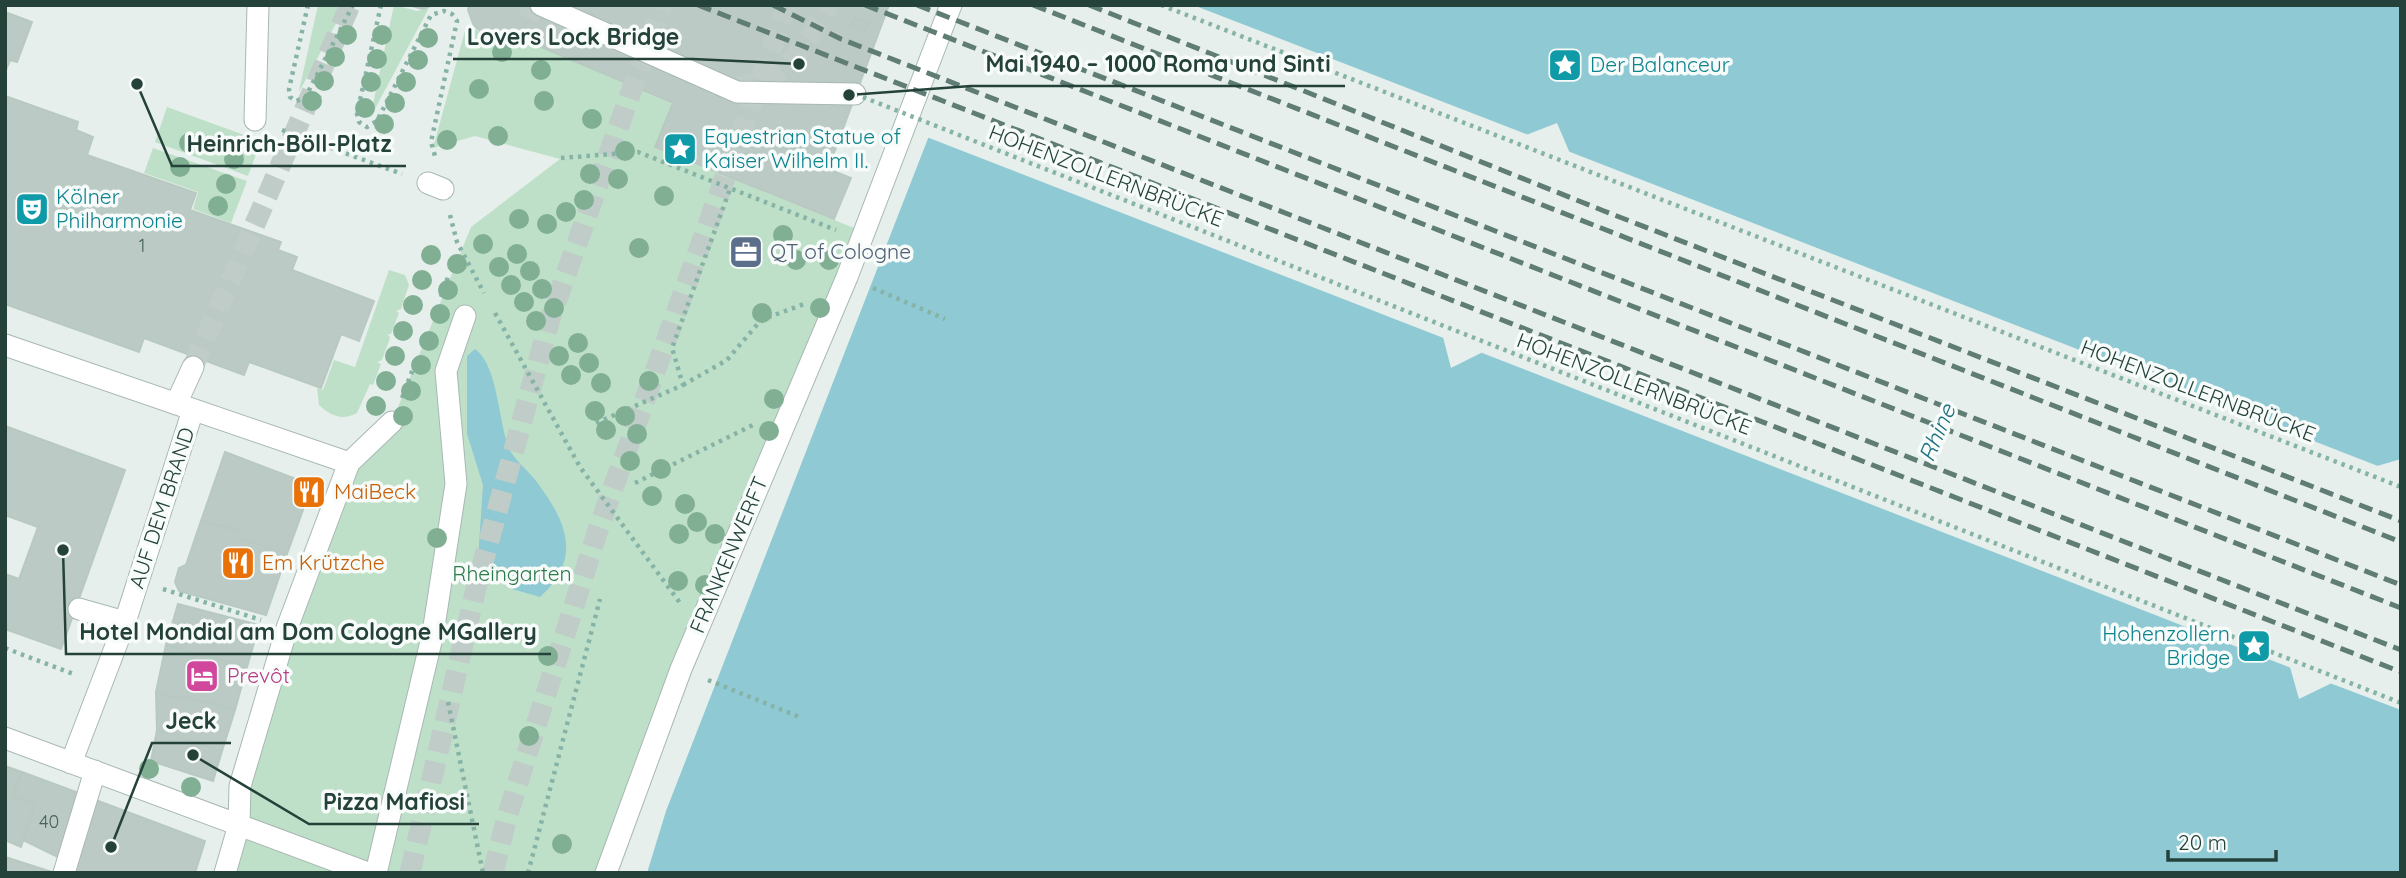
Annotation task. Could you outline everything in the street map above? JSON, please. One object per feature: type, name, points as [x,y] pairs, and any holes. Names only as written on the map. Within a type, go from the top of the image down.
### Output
[{"type":"street","points":[[255,120],[258,5]]},
{"type":"street","points":[[541,5],[737,92],[855,94]]},
{"type":"street","name":"FRANKENWERFT","points":[[606,873],[681,669],[843,285],[951,5]]},
{"type":"street","points":[[376,873],[433,633],[456,484],[446,371],[465,316]]},
{"type":"street","points":[[5,345],[349,463]]},
{"type":"street","name":"AUF DEM BRAND","points":[[71,763],[139,581],[192,367]]},
{"type":"street","points":[[225,873],[239,825],[240,786],[287,628],[349,463],[393,422]]},
{"type":"street","points":[[79,609],[125,622]]},
{"type":"street","points":[[5,738],[368,873]]},
{"type":"street","points":[[64,873],[95,771]]},
{"type":"path","points":[[308,5],[289,89],[290,97],[296,101],[303,100],[307,95],[353,5]]},
{"type":"path","points":[[381,5],[357,114],[359,122],[367,127],[376,121],[431,15],[444,11],[457,21],[431,142],[435,186],[457,242],[580,467],[698,629]]},
{"type":"path","name":"HOHENZOLLERNBRÜCKE","points":[[1161,5],[2401,487]]},
{"type":"path","name":"HOHENZOLLERNBRÜCKE","points":[[855,94],[2401,703]]},
{"type":"path","points":[[278,128],[402,173]]},
{"type":"path","points":[[561,158],[638,152],[861,240]]},
{"type":"path","points":[[683,385],[672,348],[730,188]]},
{"type":"path","points":[[596,422],[683,385],[727,360],[761,320],[843,285],[945,318]]},
{"type":"path","points":[[635,483],[792,405]]},
{"type":"path","points":[[139,581],[287,628]]},
{"type":"path","points":[[528,873],[600,599]]},
{"type":"path","points":[[5,648],[102,685]]},
{"type":"path","points":[[681,669],[802,718]]},
{"type":"path","points":[[447,699],[484,873]]},
{"type":"green space","points":[[318,5],[346,5],[299,92],[299,91]]},
{"type":"green space","points":[[394,5],[417,11],[429,8],[370,118]]},
{"type":"green space","name":"Rheingarten","points":[[466,27],[489,33],[501,30],[672,104],[655,148],[864,232],[606,873],[225,873],[240,786],[349,463],[392,422],[471,227],[560,159],[475,136],[433,148]]},
{"type":"green space","points":[[167,107],[261,141],[248,176],[155,142]]},
{"type":"green space","points":[[153,148],[247,181],[231,223],[193,209],[198,192],[144,173]]},
{"type":"green space","points":[[389,270],[405,275],[409,285],[401,309],[396,311],[399,313],[391,334],[388,334],[390,338],[382,360],[377,362],[381,364],[373,385],[370,384],[357,413],[346,417],[332,414],[319,405],[317,388],[323,390],[334,360],[355,367]]},
{"type":"water","name":"Rhine","points":[[980,5],[2401,5],[2401,459],[2377,466],[2290,667],[2299,699],[2332,683],[2401,511],[2401,873],[647,873],[666,811]],"holes":[[[1557,123],[1569,151],[1481,353],[1451,368],[1443,337],[1526,135]]]},
{"type":"water","points":[[475,349],[483,357],[493,380],[509,448],[547,496],[566,540],[562,569],[540,597],[512,589],[478,559],[483,485],[467,434],[467,356]]},
{"type":"pier","points":[[976,5],[1193,5],[1531,136],[1446,339],[924,136]]},
{"type":"pier","points":[[1565,150],[2383,468],[2294,669],[1477,351]]},
{"type":"pier","points":[[2401,507],[2401,710],[2327,682]]},
{"type":"building","points":[[408,5],[433,5],[423,9]]},
{"type":"building","points":[[469,5],[889,5],[828,169],[851,178],[834,219],[655,147],[673,103],[501,30],[484,33],[474,26],[468,10]]},
{"type":"building","points":[[5,12],[32,22],[17,62],[10,60],[5,72]]},
{"type":"building","points":[[855,17],[868,23],[865,31],[851,26]]},
{"type":"building","points":[[5,96],[78,122],[76,130],[93,137],[87,155],[196,193],[190,210],[281,242],[278,250],[297,257],[292,270],[374,301],[359,341],[341,334],[321,388],[249,362],[244,375],[144,338],[139,352],[5,304]]},
{"type":"building","points":[[5,426],[125,470],[61,649],[5,629],[5,574],[19,579],[38,527],[5,515]]},
{"type":"building","points":[[225,452],[312,485],[287,554],[240,538],[240,531],[201,521]]},
{"type":"building","points":[[201,521],[240,531],[240,538],[287,554],[266,615],[179,591],[175,582],[179,568],[186,565]]},
{"type":"building","points":[[178,604],[259,625],[247,667],[166,645]]},
{"type":"building","name":"Prevôt","points":[[166,645],[247,667],[235,710],[184,696],[182,699],[156,692]]},
{"type":"building","points":[[156,692],[182,699],[184,696],[235,710],[222,751],[157,730]]},
{"type":"building","points":[[157,730],[222,751],[213,781],[151,761]]},
{"type":"building","points":[[5,766],[22,772],[12,797],[35,803],[21,847],[5,840]]},
{"type":"building","points":[[22,772],[79,793],[58,857],[23,840],[35,803],[12,797]]},
{"type":"building","points":[[93,799],[205,841],[195,873],[70,873]]},
{"type":"building","points":[[5,857],[52,872],[5,873]]},
{"type":"tunnel","points":[[193,367],[350,5]]},
{"type":"tunnel","points":[[523,5],[556,20]]},
{"type":"tunnel","points":[[410,873],[477,584],[550,319],[662,5]]},
{"type":"tunnel","points":[[493,873],[507,817],[598,530],[787,5]]},
{"type":"tunnel","points":[[733,86],[743,87],[760,82],[783,68],[800,50],[829,5]]},
{"type":"railway","points":[[698,5],[2401,672]]},
{"type":"railway","points":[[773,5],[841,39],[2401,650]]},
{"type":"railway","points":[[865,5],[2401,608]]},
{"type":"railway","points":[[917,5],[2401,585]]},
{"type":"railway","points":[[1033,5],[2401,542]]},
{"type":"railway","points":[[1089,5],[1604,211],[2401,521]]},
{"type":"place","name":"Lovers Lock Bridge","points":[[799,64]]},
{"type":"place","name":"Der Balanceur","points":[[1565,65]]},
{"type":"place","name":"Heinrich-Böll-Platz","points":[[137,84]]},
{"type":"place","name":"Mai 1940 – 1000 Roma und Sinti","points":[[849,95]]},
{"type":"place","name":"Equestrian Statue of Kaiser Wilhelm II.","points":[[680,149]]},
{"type":"place","name":"Kölner Philharmonie","points":[[32,209]]},
{"type":"place","name":"QT of Cologne","points":[[746,252]]},
{"type":"place","name":"MaiBeck","points":[[309,492]]},
{"type":"place","name":"Hotel Mondial am Dom Cologne MGallery","points":[[63,550]]},
{"type":"place","name":"Em Krützche","points":[[238,563]]},
{"type":"place","name":"Hohenzollern Bridge","points":[[2254,646]]},
{"type":"place","name":"Prevôt","points":[[202,676]]},
{"type":"place","name":"Pizza Mafiosi","points":[[193,755]]},
{"type":"place","name":"Jeck","points":[[111,847]]}]
